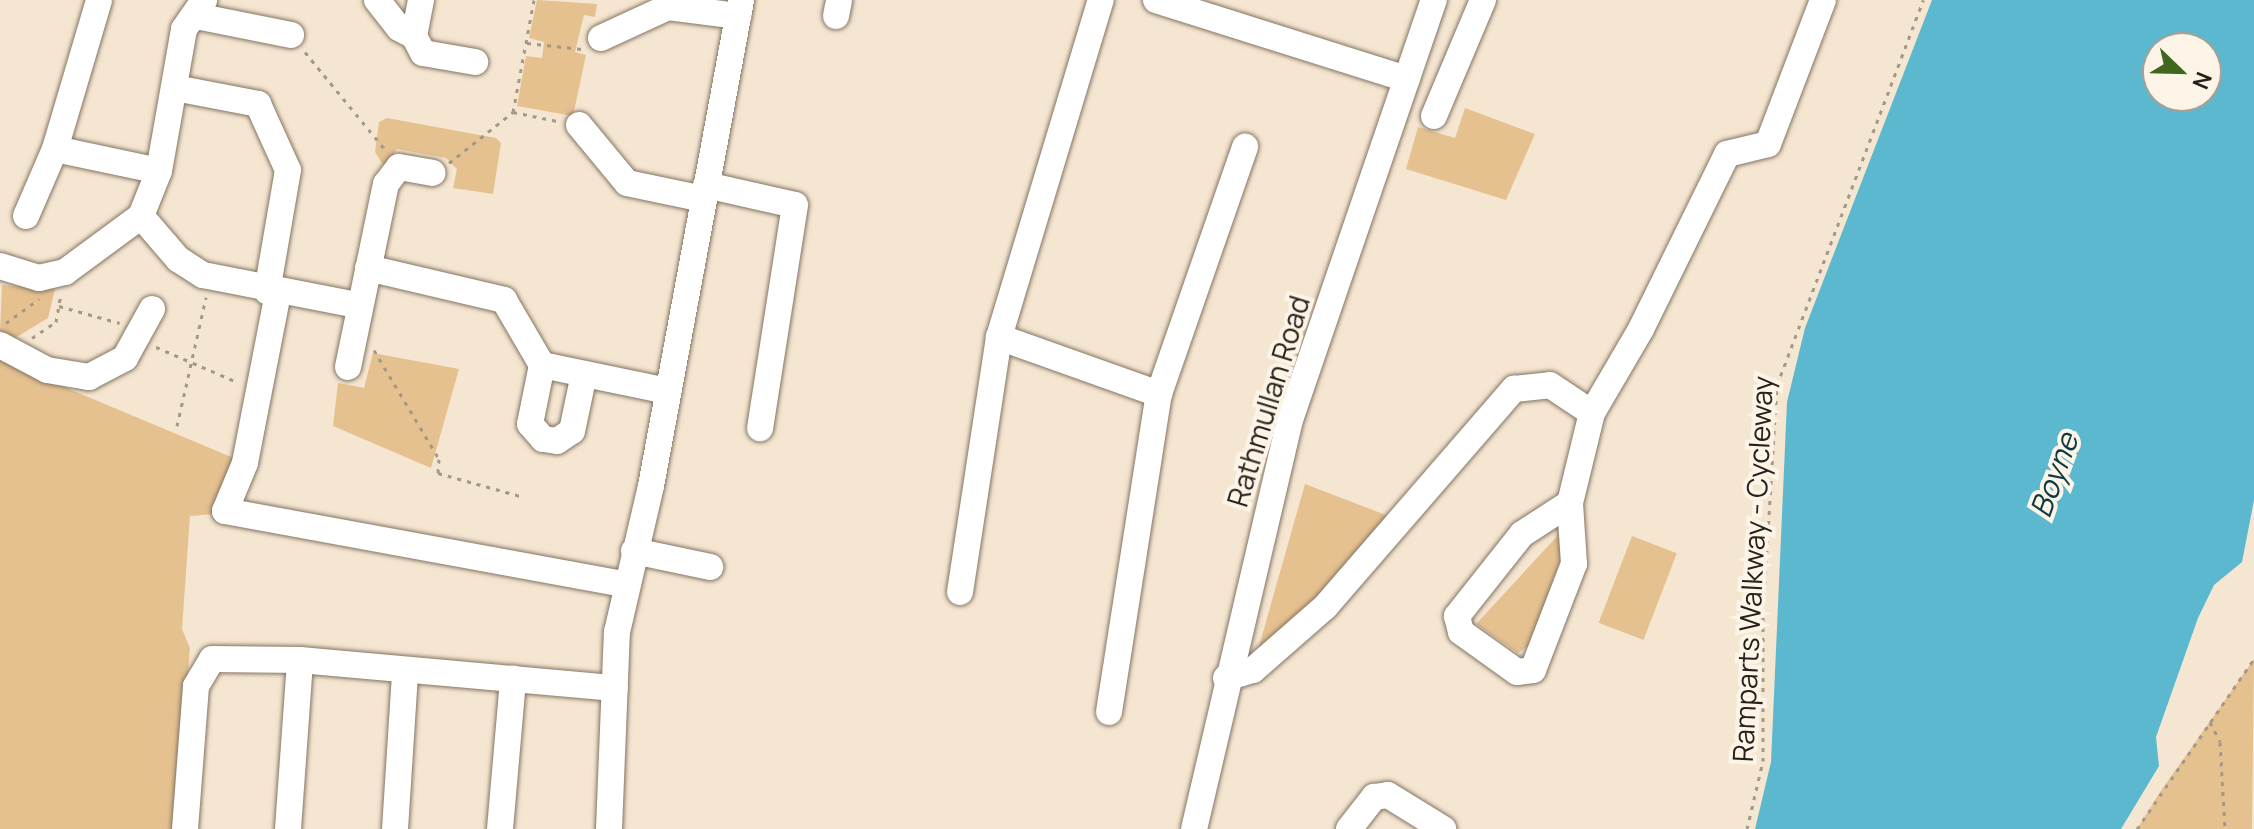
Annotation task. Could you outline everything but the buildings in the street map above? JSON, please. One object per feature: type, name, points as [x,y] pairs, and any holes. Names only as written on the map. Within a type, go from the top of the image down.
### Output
[{"type":"street","points":[[26,216],[55,149],[99,0]]},
{"type":"street","points":[[377,0],[399,28],[414,36],[423,53],[475,62]]},
{"type":"street","points":[[414,36],[421,0]]},
{"type":"street","points":[[960,592],[999,337],[1101,0]]},
{"type":"street","points":[[1156,0],[1407,79]]},
{"type":"street","name":"Rathmullan Road","points":[[1194,829],[1226,678],[1291,417],[1434,0]]},
{"type":"street","points":[[1434,116],[1483,0]]},
{"type":"street","points":[[1570,503],[1522,534],[1457,616],[1461,632],[1517,672],[1533,670],[1574,564],[1570,503],[1592,413],[1641,329],[1727,154],[1768,144],[1823,0]]},
{"type":"street","points":[[601,38],[668,7],[740,8],[667,391],[617,632],[609,829]]},
{"type":"street","points":[[0,266],[39,278],[65,272],[141,216],[159,171],[184,29],[200,8],[291,35]]},
{"type":"street","points":[[175,88],[258,104],[288,170],[259,391],[245,463],[225,511],[627,585]]},
{"type":"street","points":[[579,125],[627,183],[795,205],[760,428]]},
{"type":"street","points":[[1109,712],[1159,394],[1245,147]]},
{"type":"street","points":[[55,149],[159,171]]},
{"type":"street","points":[[348,367],[358,305],[386,184],[399,167],[432,173]]},
{"type":"street","points":[[141,216],[178,259],[210,277],[272,292],[358,305]]},
{"type":"street","points":[[368,268],[504,300],[542,365],[530,424],[543,439],[557,441],[572,431],[584,374]]},
{"type":"street","points":[[6,348],[47,370],[89,377],[125,358],[152,309]]},
{"type":"street","points":[[999,337],[1159,394]]},
{"type":"street","points":[[542,365],[667,391]]},
{"type":"street","points":[[1226,678],[1253,670],[1325,607],[1514,389],[1550,385],[1592,413]]},
{"type":"street","points":[[634,551],[710,567]]},
{"type":"street","points":[[185,829],[196,686],[212,659],[300,660],[405,673],[615,688]]},
{"type":"street","points":[[288,829],[300,660]]},
{"type":"street","points":[[395,829],[405,673]]},
{"type":"street","points":[[500,829],[513,679]]},
{"type":"street","points":[[1349,829],[1374,797],[1388,795],[1443,829]]},
{"type":"path","points":[[432,173],[473,149],[513,112],[534,0]]},
{"type":"path","name":"Ramparts Walkway - Cycleway","points":[[1747,829],[1763,761],[1763,614],[1777,385],[1923,0]]},
{"type":"path","points":[[291,35],[399,167]]},
{"type":"path","points":[[527,43],[580,50],[601,38]]},
{"type":"path","points":[[513,112],[579,125]]},
{"type":"path","points":[[177,426],[210,277]]},
{"type":"path","points":[[6,348],[56,322],[62,288],[55,287]]},
{"type":"path","points":[[0,328],[44,295]]},
{"type":"path","points":[[59,306],[90,312],[139,334],[193,364],[259,391]]},
{"type":"path","points":[[375,350],[439,459],[438,473],[524,497]]},
{"type":"path","points":[[2137,829],[2254,659]]},
{"type":"path","points":[[2210,722],[2220,742],[2225,829]]},
{"type":"shaded area","points":[[537,0],[597,4],[595,17],[584,15],[575,52],[586,55],[573,116],[517,106],[526,56],[542,58],[544,42],[529,38]]},
{"type":"shaded area","points":[[1465,108],[1535,134],[1506,200],[1406,169],[1418,127],[1455,138]]},
{"type":"shaded area","points":[[387,118],[496,138],[501,143],[493,194],[453,188],[457,169],[446,158],[397,149],[385,168],[375,152],[379,122]]},
{"type":"shaded area","points":[[2,285],[55,289],[48,318],[15,338],[0,331]]},
{"type":"shaded area","points":[[373,353],[459,369],[431,468],[333,426],[338,383],[364,388]]},
{"type":"shaded area","points":[[0,360],[236,459],[215,514],[190,516],[182,629],[190,648],[175,829],[0,829]]},
{"type":"shaded area","points":[[1305,484],[1391,517],[1341,579],[1256,657]]},
{"type":"shaded area","points":[[1561,532],[1567,543],[1529,645],[1518,653],[1476,624]]},
{"type":"shaded area","points":[[1632,536],[1677,553],[1643,640],[1599,623]]},
{"type":"shaded area","points":[[2254,659],[2252,829],[2137,829],[2160,792]]},
{"type":"water","name":"Boyne","points":[[1932,0],[2254,0],[2254,500],[2242,562],[2214,585],[2198,618],[2156,737],[2159,766],[2121,829],[1755,829],[1771,762],[1787,402],[1805,328]]}]
